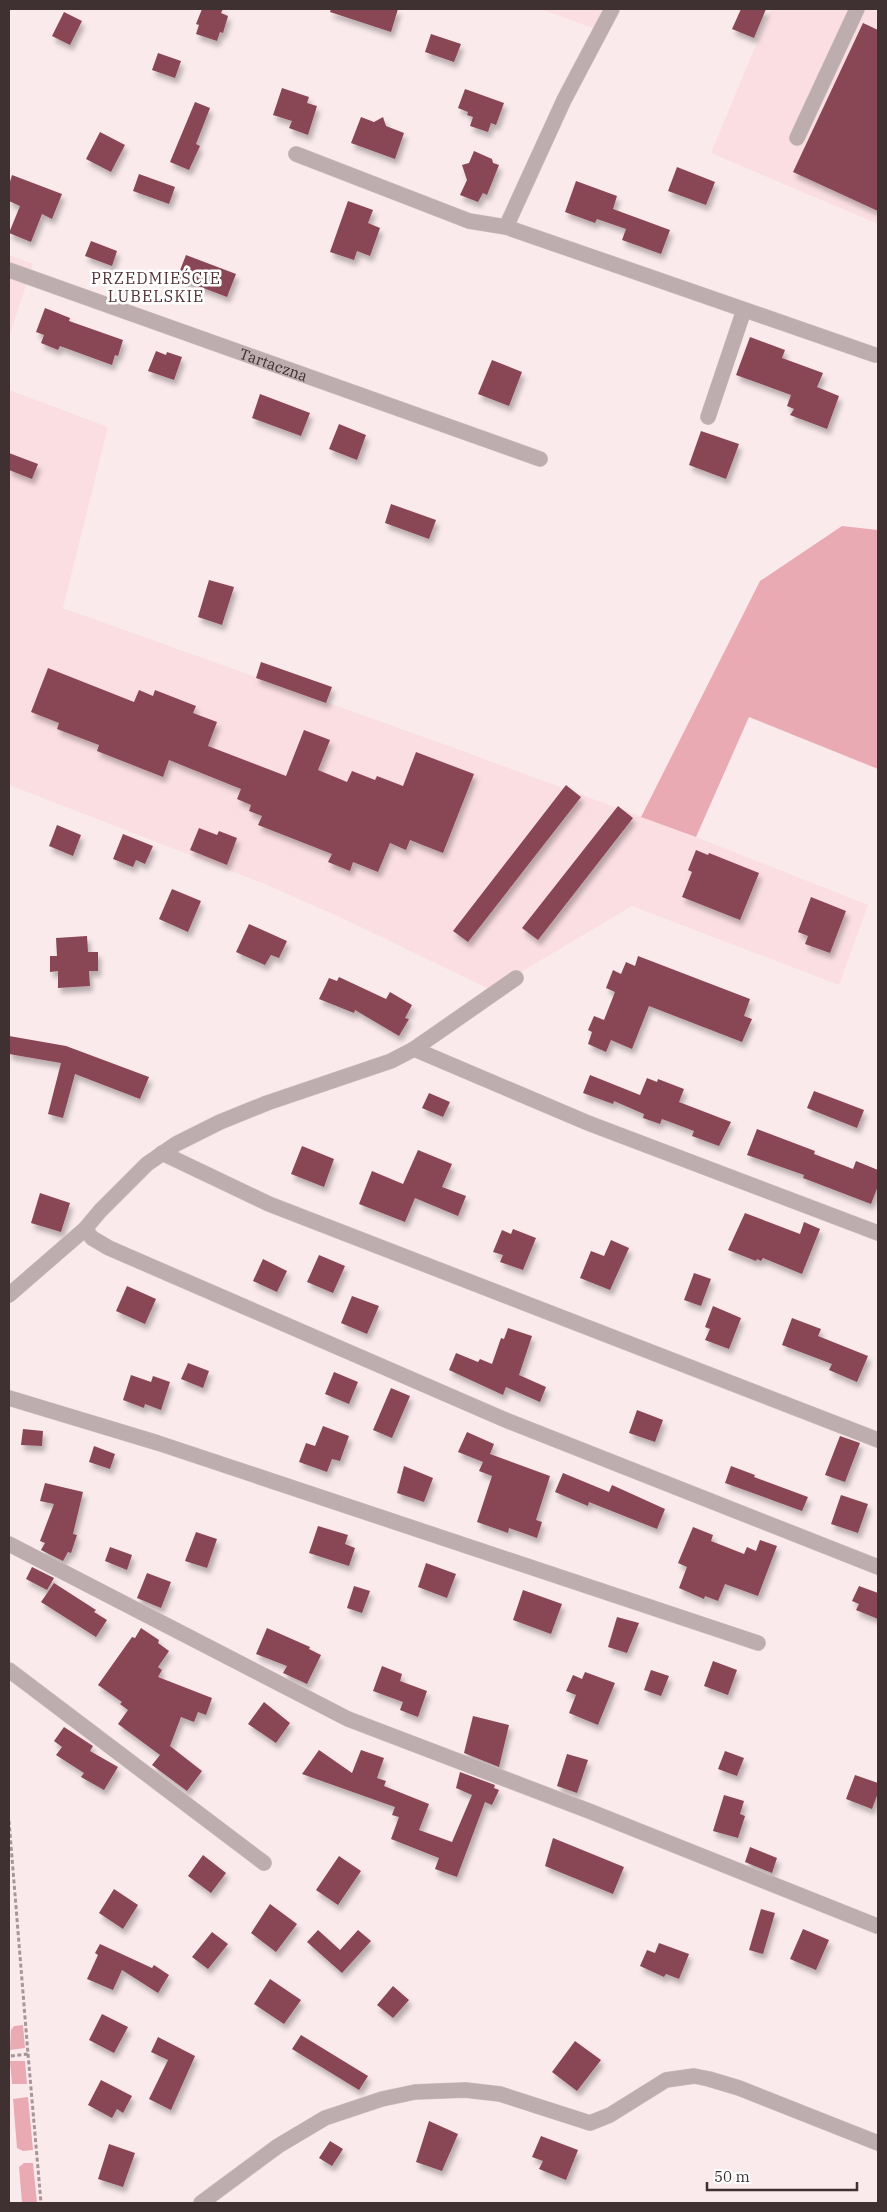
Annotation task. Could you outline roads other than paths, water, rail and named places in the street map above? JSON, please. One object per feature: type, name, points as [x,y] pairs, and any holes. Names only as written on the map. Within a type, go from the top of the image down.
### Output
[{"type":"street","points":[[506,228],[564,100],[612,9]]},
{"type":"street","points":[[798,138],[857,9]]},
{"type":"street","points":[[296,154],[469,221],[506,228],[875,355]]},
{"type":"street","name":"Tartaczna","points":[[9,270],[540,459]]},
{"type":"street","points":[[708,417],[744,310]]},
{"type":"street","points":[[9,1295],[85,1229],[100,1211],[147,1164],[184,1140],[220,1122],[267,1103],[391,1062],[414,1049],[516,978]]},
{"type":"street","points":[[414,1049],[588,1123],[878,1233]]},
{"type":"street","points":[[162,1154],[269,1204],[878,1440]]},
{"type":"street","points":[[85,1229],[92,1238],[109,1248],[508,1422],[878,1567]]},
{"type":"street","points":[[9,1398],[158,1443],[758,1644]]},
{"type":"street","points":[[9,1544],[348,1719],[590,1811],[877,1926]]},
{"type":"street","points":[[9,1670],[264,1863]]},
{"type":"street","points":[[201,2203],[278,2146],[325,2118],[382,2099],[415,2092],[466,2090],[500,2094],[590,2122],[610,2115],[666,2080],[694,2076],[739,2088],[878,2143]]},
{"type":"district","name":"PRZEDMIEŚCIE LUBELSKIE","points":[[156,287]]}]
